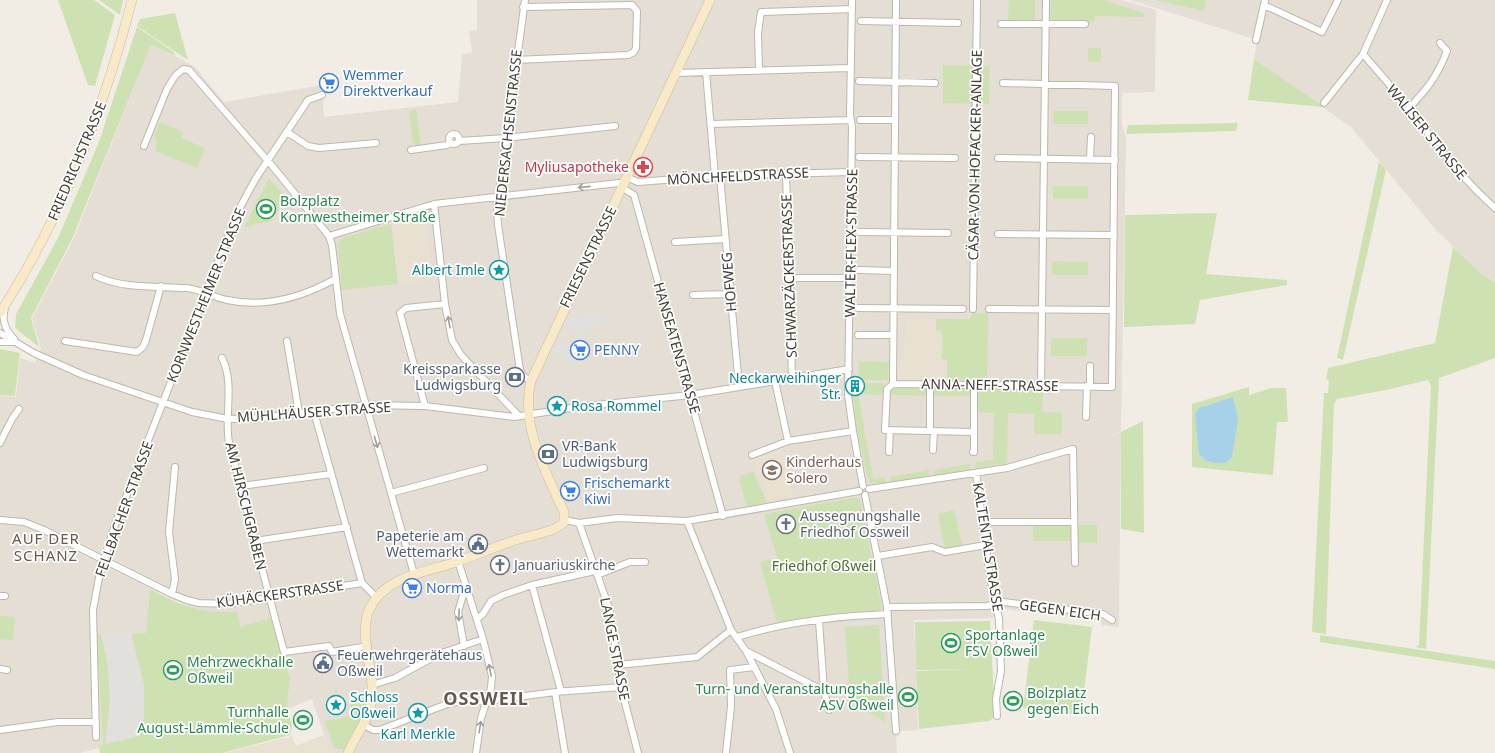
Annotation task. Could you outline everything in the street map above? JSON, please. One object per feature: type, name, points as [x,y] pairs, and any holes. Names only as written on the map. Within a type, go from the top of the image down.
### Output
[{"type":"main road","name":"FRIEDRICHSTRASSE","points":[[0,313],[53,219],[82,154],[109,80],[132,0]]},
{"type":"main road","name":"FRIESENSTRASSE","points":[[565,520],[564,512],[539,455],[529,414],[528,396],[530,381],[710,0]]},
{"type":"main road","points":[[348,753],[370,711],[372,685],[366,630],[367,615],[377,598],[400,580],[414,574],[458,562],[516,540],[554,528],[562,524],[565,520]]},
{"type":"street","name":"NIEDERSACHSENSTRASSE","points":[[525,0],[498,196],[498,226],[520,370],[524,377],[530,381]]},
{"type":"street","name":"WALTER-FLEX-STRASSE","points":[[852,0],[850,68],[851,172],[848,395],[853,432],[866,487]]},
{"type":"street","points":[[896,0],[893,384],[887,389],[885,430],[973,432]]},
{"type":"street","name":"CÄSAR-VON-HOFACKER-ANLAGE","points":[[973,309],[977,0]]},
{"type":"street","points":[[1041,386],[1046,0]]},
{"type":"street","points":[[1256,40],[1264,3],[1322,32],[1338,0]]},
{"type":"street","points":[[1324,103],[1363,54],[1387,0]]},
{"type":"street","points":[[516,60],[628,55],[634,52],[636,48],[637,11],[632,5],[523,7]]},
{"type":"street","points":[[759,70],[758,32],[761,12],[852,9]]},
{"type":"street","points":[[861,21],[958,23]]},
{"type":"street","points":[[1001,24],[1085,24]]},
{"type":"street","points":[[1409,108],[1433,82],[1442,65],[1447,51],[1440,43]]},
{"type":"street","name":"WALISER STRASSE","points":[[1363,54],[1409,108],[1449,161],[1495,208]]},
{"type":"street","points":[[144,146],[167,89],[178,72],[186,68],[193,72],[329,236],[332,245],[340,314],[414,574]]},
{"type":"street","points":[[676,73],[850,68]]},
{"type":"street","name":"HOFWEG","points":[[706,72],[725,239],[739,387]]},
{"type":"street","points":[[859,81],[935,82]]},
{"type":"street","points":[[989,309],[1113,310],[1115,86],[1003,83]]},
{"type":"street","name":"KORNWESTHEIMER STRASSE","points":[[163,403],[237,213],[268,161],[308,100],[322,96]]},
{"type":"street","points":[[711,124],[851,120]]},
{"type":"street","points":[[860,120],[895,120]]},
{"type":"street","points":[[411,150],[447,146],[450,143],[454,144],[458,141],[506,138],[615,126]]},
{"type":"street","points":[[287,132],[308,146],[319,148],[376,143]]},
{"type":"street","points":[[1090,159],[1091,137]]},
{"type":"street","points":[[859,157],[955,158]]},
{"type":"street","points":[[998,158],[1115,160]]},
{"type":"street","name":"MÖNCHFELDSTRASSE","points":[[329,236],[434,204],[498,196],[619,183],[717,176],[851,172]]},
{"type":"street","name":"SCHWARZÄCKERSTRASSE","points":[[786,173],[792,378]]},
{"type":"street","name":"HANSEATENSTRASSE","points":[[624,183],[634,195],[723,516]]},
{"type":"street","points":[[434,204],[445,304],[452,340],[461,355],[519,416]]},
{"type":"street","points":[[859,232],[948,233]]},
{"type":"street","points":[[998,234],[1114,235]]},
{"type":"street","points":[[675,242],[725,239]]},
{"type":"street","points":[[859,270],[893,270]]},
{"type":"street","points":[[96,276],[116,284],[193,289],[226,300],[265,303],[312,291],[335,279]]},
{"type":"street","points":[[790,278],[850,278]]},
{"type":"street","points":[[65,341],[137,352],[143,347],[146,340],[161,286]]},
{"type":"street","points":[[693,295],[730,294]]},
{"type":"street","points":[[8,300],[4,310],[4,322],[7,330],[16,342]]},
{"type":"street","points":[[425,406],[400,313],[406,308],[445,304]]},
{"type":"street","points":[[858,308],[963,309]]},
{"type":"street","name":"ANNA-NEFF-STRASSE","points":[[893,384],[1112,387],[1113,310]]},
{"type":"street","name":"MÜHLHÄUSER STRASSE","points":[[0,333],[83,375],[192,412],[228,419],[261,418],[366,405],[425,406],[519,416],[690,395],[849,369]]},
{"type":"street","points":[[858,336],[893,336]]},
{"type":"street","points":[[288,341],[299,414]]},
{"type":"street","points":[[0,342],[16,342]]},
{"type":"street","name":"AM HIRSCHGRABEN","points":[[222,358],[226,365],[227,432],[229,442],[284,652],[329,646],[332,652],[368,646]]},
{"type":"street","points":[[1086,417],[1090,366]]},
{"type":"street","points":[[774,381],[788,441]]},
{"type":"street","points":[[930,385],[933,450]]},
{"type":"street","points":[[973,452],[974,385]]},
{"type":"street","name":"FELLBACHER STRASSE","points":[[96,737],[92,610],[95,590],[115,525],[163,403]]},
{"type":"street","points":[[0,443],[12,419],[19,409]]},
{"type":"street","points":[[314,412],[362,583],[377,598]]},
{"type":"street","points":[[889,452],[890,430]]},
{"type":"street","points":[[752,455],[788,441],[853,432]]},
{"type":"street","points":[[565,520],[579,524],[617,518],[687,521],[723,516],[859,491],[866,487],[976,473],[1031,462],[1073,449],[1075,563]]},
{"type":"street","points":[[172,594],[175,579],[169,532],[175,468]]},
{"type":"street","points":[[391,493],[484,468]]},
{"type":"street","name":"KALTENTALSTRASSE","points":[[976,473],[995,604],[999,619],[1001,670],[996,699],[997,716]]},
{"type":"street","points":[[241,486],[331,474]]},
{"type":"street","points":[[866,487],[868,494],[865,496],[888,610],[896,731]]},
{"type":"street","points":[[859,491],[860,494],[865,496]]},
{"type":"street","name":"KÜHÄCKERSTRASSE","points":[[0,520],[32,524],[172,594],[187,600],[209,604],[228,604],[362,583]]},
{"type":"street","points":[[687,521],[732,630],[746,651],[776,709],[790,753]]},
{"type":"street","points":[[983,522],[1074,522]]},
{"type":"street","name":"LANGE STRASSE","points":[[579,524],[610,611],[621,687],[638,753]]},
{"type":"street","points":[[255,541],[347,527]]},
{"type":"street","points":[[878,556],[932,547],[944,552],[986,545]]},
{"type":"street","points":[[458,562],[483,639],[492,676],[487,701],[481,718],[476,753]]},
{"type":"street","points":[[477,619],[484,614],[491,601],[532,585],[596,573],[630,562],[645,562]]},
{"type":"street","points":[[464,646],[458,612],[466,585]]},
{"type":"street","points":[[532,585],[558,692],[565,753]]},
{"type":"street","name":"GEGEN EICH","points":[[737,637],[766,628],[888,610],[987,606],[1003,602],[1103,614],[1112,620]]},
{"type":"street","points":[[818,621],[824,691],[829,710]]},
{"type":"street","points":[[618,665],[697,657],[732,630]]},
{"type":"street","points":[[372,685],[395,678],[439,654],[483,639]]},
{"type":"street","points":[[746,651],[824,691]]},
{"type":"street","points":[[726,753],[731,706],[730,670],[754,667]]},
{"type":"street","points":[[364,725],[373,730],[380,730],[447,704],[469,700],[487,701],[558,692],[621,687]]},
{"type":"street","points":[[0,730],[58,722],[96,722]]},
{"type":"shaded area","points":[[477,0],[1122,0],[1156,10],[1155,92],[1122,93],[1122,125],[1126,137],[1121,431],[1102,440],[1121,432],[1119,627],[1102,625],[1101,621],[1005,609],[992,618],[914,620],[918,730],[896,731],[897,753],[330,753],[312,699],[287,709],[290,679],[240,627],[236,611],[218,613],[197,610],[150,589],[146,633],[96,634],[103,742],[99,748],[80,753],[0,753],[0,395],[16,397],[20,358],[35,363],[41,349],[32,318],[73,240],[151,45],[195,67],[224,102],[322,85],[324,117],[458,102],[462,55],[472,52],[469,31],[477,30]],"holes":[[[856,497],[860,499],[881,608],[880,611],[839,613],[778,623],[761,562],[777,558],[765,514]]]},
{"type":"shaded area","points":[[1131,0],[1495,0],[1495,282],[1484,276],[1435,229],[1351,127],[1254,59],[1257,40]]},
{"type":"shaded area","points":[[1131,0],[1144,0],[1200,17],[1199,21]]},
{"type":"shaded area","points":[[426,215],[433,281],[398,284],[391,223]]},
{"type":"shaded area","name":"PENNY","points":[[602,312],[604,325],[593,326],[593,330],[582,331],[584,344],[576,345],[576,348],[573,349],[575,361],[566,362],[565,358],[551,354],[557,342],[564,345],[570,344],[576,335],[573,330],[563,325],[567,318]]},
{"type":"shaded area","points":[[906,319],[936,319],[936,330],[941,330],[947,359],[947,380],[897,380],[898,361],[902,357],[902,346],[905,343]]},
{"type":"shaded area","name":"Kinderhaus Solero","points":[[782,447],[793,497],[769,501],[768,494],[760,482],[754,457]]},
{"type":"shaded area","points":[[879,617],[880,623],[845,625],[844,619]]},
{"type":"shaded area","points":[[880,629],[886,629],[891,711],[885,712]]},
{"type":"shaded area","points":[[131,632],[144,685],[144,716],[140,736],[105,744],[110,700],[107,662],[101,634]]},
{"type":"shaded area","points":[[323,735],[330,753],[224,753],[292,736],[296,746]]},
{"type":"green space","points":[[58,0],[94,0],[115,15],[95,86],[88,85]]},
{"type":"green space","points":[[99,0],[123,0],[120,15]]},
{"type":"green space","points":[[1009,0],[1035,0],[1035,21],[1008,21]]},
{"type":"green space","points":[[1051,0],[1103,0],[1144,13],[1144,17],[1095,16],[1094,22],[1050,21]]},
{"type":"green space","points":[[1156,0],[1206,0],[1204,11]]},
{"type":"green space","points":[[175,13],[188,60],[137,26],[140,19]]},
{"type":"green space","points":[[137,27],[174,52],[176,56],[151,45],[72,239],[31,318],[39,347],[15,328],[16,314],[58,238],[99,142]]},
{"type":"green space","points":[[1088,48],[1101,48],[1101,62],[1088,62]]},
{"type":"green space","points":[[1254,59],[1324,107],[1248,100]]},
{"type":"green space","points":[[943,65],[990,66],[989,104],[943,103]]},
{"type":"green space","points":[[416,110],[421,146],[417,146],[413,142],[409,111]]},
{"type":"green space","points":[[1053,111],[1088,111],[1088,124],[1053,124]]},
{"type":"green space","points":[[160,122],[183,132],[181,138],[205,148],[197,168],[155,151],[157,143],[154,136]]},
{"type":"green space","points":[[1238,123],[1236,131],[1126,134],[1128,125]]},
{"type":"green space","points":[[1379,162],[1386,170],[1343,360],[1337,358]]},
{"type":"green space","name":"Bolzplatz Kornwestheimer Straße","points":[[269,178],[285,197],[271,221],[244,227]]},
{"type":"green space","points":[[1053,186],[1088,186],[1088,199],[1053,199]]},
{"type":"green space","points":[[1217,213],[1206,274],[1287,280],[1287,285],[1200,300],[1195,324],[1124,327],[1125,215]]},
{"type":"green space","points":[[391,224],[398,284],[342,290],[338,247],[339,242],[345,237]]},
{"type":"green space","points":[[1453,247],[1484,276],[1495,282],[1495,358],[1439,378],[1426,649],[1415,647],[1419,645],[1431,386],[1428,380],[1386,390],[1337,399],[1334,404],[1326,634],[1312,632],[1324,393],[1328,393],[1329,380],[1326,379],[1328,368],[1435,343]]},
{"type":"green space","points":[[1052,261],[1088,262],[1088,275],[1052,275]]},
{"type":"green space","points":[[972,313],[988,313],[987,380],[947,380],[947,360],[941,359],[943,339],[941,330],[936,330],[936,319],[971,319]]},
{"type":"green space","points":[[1051,338],[1087,338],[1087,356],[1051,356]]},
{"type":"green space","points":[[0,349],[20,353],[15,396],[0,395]]},
{"type":"green space","points":[[859,361],[889,362],[888,380],[858,380]]},
{"type":"green space","points":[[856,383],[884,383],[884,395],[858,394],[873,479],[885,477],[885,483],[870,483],[868,479],[856,425],[853,388],[856,388]]},
{"type":"green space","points":[[1249,387],[1249,395],[1271,388],[1286,388],[1288,422],[1277,422],[1273,475],[1192,467],[1192,404]]},
{"type":"green space","points":[[892,388],[968,388],[970,391],[970,396],[888,395]]},
{"type":"green space","points":[[976,390],[1043,391],[1042,412],[1062,413],[1062,434],[1034,434],[1034,414],[1008,413],[1007,463],[975,468],[975,463],[993,460],[994,413],[975,412]]},
{"type":"green space","points":[[1143,421],[1144,533],[1121,529],[1121,432]]},
{"type":"green space","points":[[970,464],[970,469],[934,475],[934,470]]},
{"type":"green space","points":[[929,470],[929,476],[890,482],[890,477]]},
{"type":"green space","points":[[754,472],[766,503],[746,507],[739,476]]},
{"type":"green space","name":"Friedhof Oßweil","points":[[856,497],[860,499],[882,608],[880,611],[839,613],[777,623],[760,562],[777,558],[764,514]]},
{"type":"green space","points":[[954,510],[962,545],[945,549],[938,514]]},
{"type":"green space","points":[[1035,524],[1072,525],[1072,541],[1033,541],[1033,526]]},
{"type":"green space","points":[[1077,525],[1097,525],[1097,543],[1077,543]]},
{"type":"green space","points":[[150,589],[171,600],[192,608],[213,612],[237,611],[240,627],[271,618],[290,679],[287,709],[292,725],[290,735],[222,753],[100,753],[99,748],[103,742],[96,634],[146,633]]},
{"type":"green space","points":[[0,616],[15,617],[13,640],[0,639]]},
{"type":"green space","points":[[1034,620],[1092,627],[1081,715],[1023,708]]},
{"type":"green space","points":[[990,621],[995,717],[989,721],[919,729],[916,671],[971,669],[916,670],[915,622]]},
{"type":"green space","points":[[879,625],[885,722],[850,701],[845,627]]},
{"type":"green space","points":[[1320,635],[1495,661],[1495,669],[1320,642]]},
{"type":"green space","name":"Bolzplatz gegen Eich","points":[[1008,691],[1019,693],[1017,710],[1006,708]]},
{"type":"green space","points":[[367,698],[362,719],[344,749],[334,747],[325,723],[327,720],[341,719],[350,714],[351,699]]},
{"type":"water","points":[[1233,397],[1238,419],[1232,457],[1226,463],[1206,461],[1199,454],[1195,414],[1199,408]]},
{"type":"place","name":"Wemmer Direktverkauf","points":[[329,83]]},
{"type":"place","name":"Myliusapotheke","points":[[643,167]]},
{"type":"place","name":"Bolzplatz Kornwestheimer Straße","points":[[266,209]]},
{"type":"place","name":"Albert Imle","points":[[499,270]]},
{"type":"place","name":"PENNY","points":[[580,350]]},
{"type":"place","name":"Kreissparkasse Ludwigsburg","points":[[515,377]]},
{"type":"place","name":"Neckarweihinger Str.","points":[[855,386]]},
{"type":"place","name":"Rosa Rommel","points":[[557,406]]},
{"type":"place","name":"VR-Bank Ludwigsburg","points":[[548,454]]},
{"type":"place","name":"Kinderhaus Solero","points":[[772,470]]},
{"type":"place","name":"Frischemarkt Kiwi","points":[[570,491]]},
{"type":"place","name":"Aussegnungshalle Friedhof Ossweil","points":[[786,524]]},
{"type":"place","name":"Papeterie am Wettemarkt","points":[[478,544]]},
{"type":"place","name":"Januariuskirche","points":[[500,565]]},
{"type":"place","name":"Norma","points":[[412,588]]},
{"type":"place","name":"Sportanlage FSV Oßweil","points":[[951,643]]},
{"type":"place","name":"Feuerwehrgerätehaus Oßweil","points":[[323,663]]},
{"type":"place","name":"Mehrzweckhalle Oßweil","points":[[173,670]]},
{"type":"place","name":"Turn- und Veranstaltungshalle ASV Oßweil","points":[[908,697]]},
{"type":"place","name":"Bolzplatz gegen Eich","points":[[1013,701]]},
{"type":"place","name":"Schloss Oßweil","points":[[336,705]]},
{"type":"place","name":"Karl Merkle","points":[[418,713]]},
{"type":"place","name":"Turnhalle August-Lämmle-Schule","points":[[303,720]]},
{"type":"district","name":"AUF DER SCHANZ","points":[[46,548]]},
{"type":"district","name":"OSSWEIL","points":[[486,699]]}]
